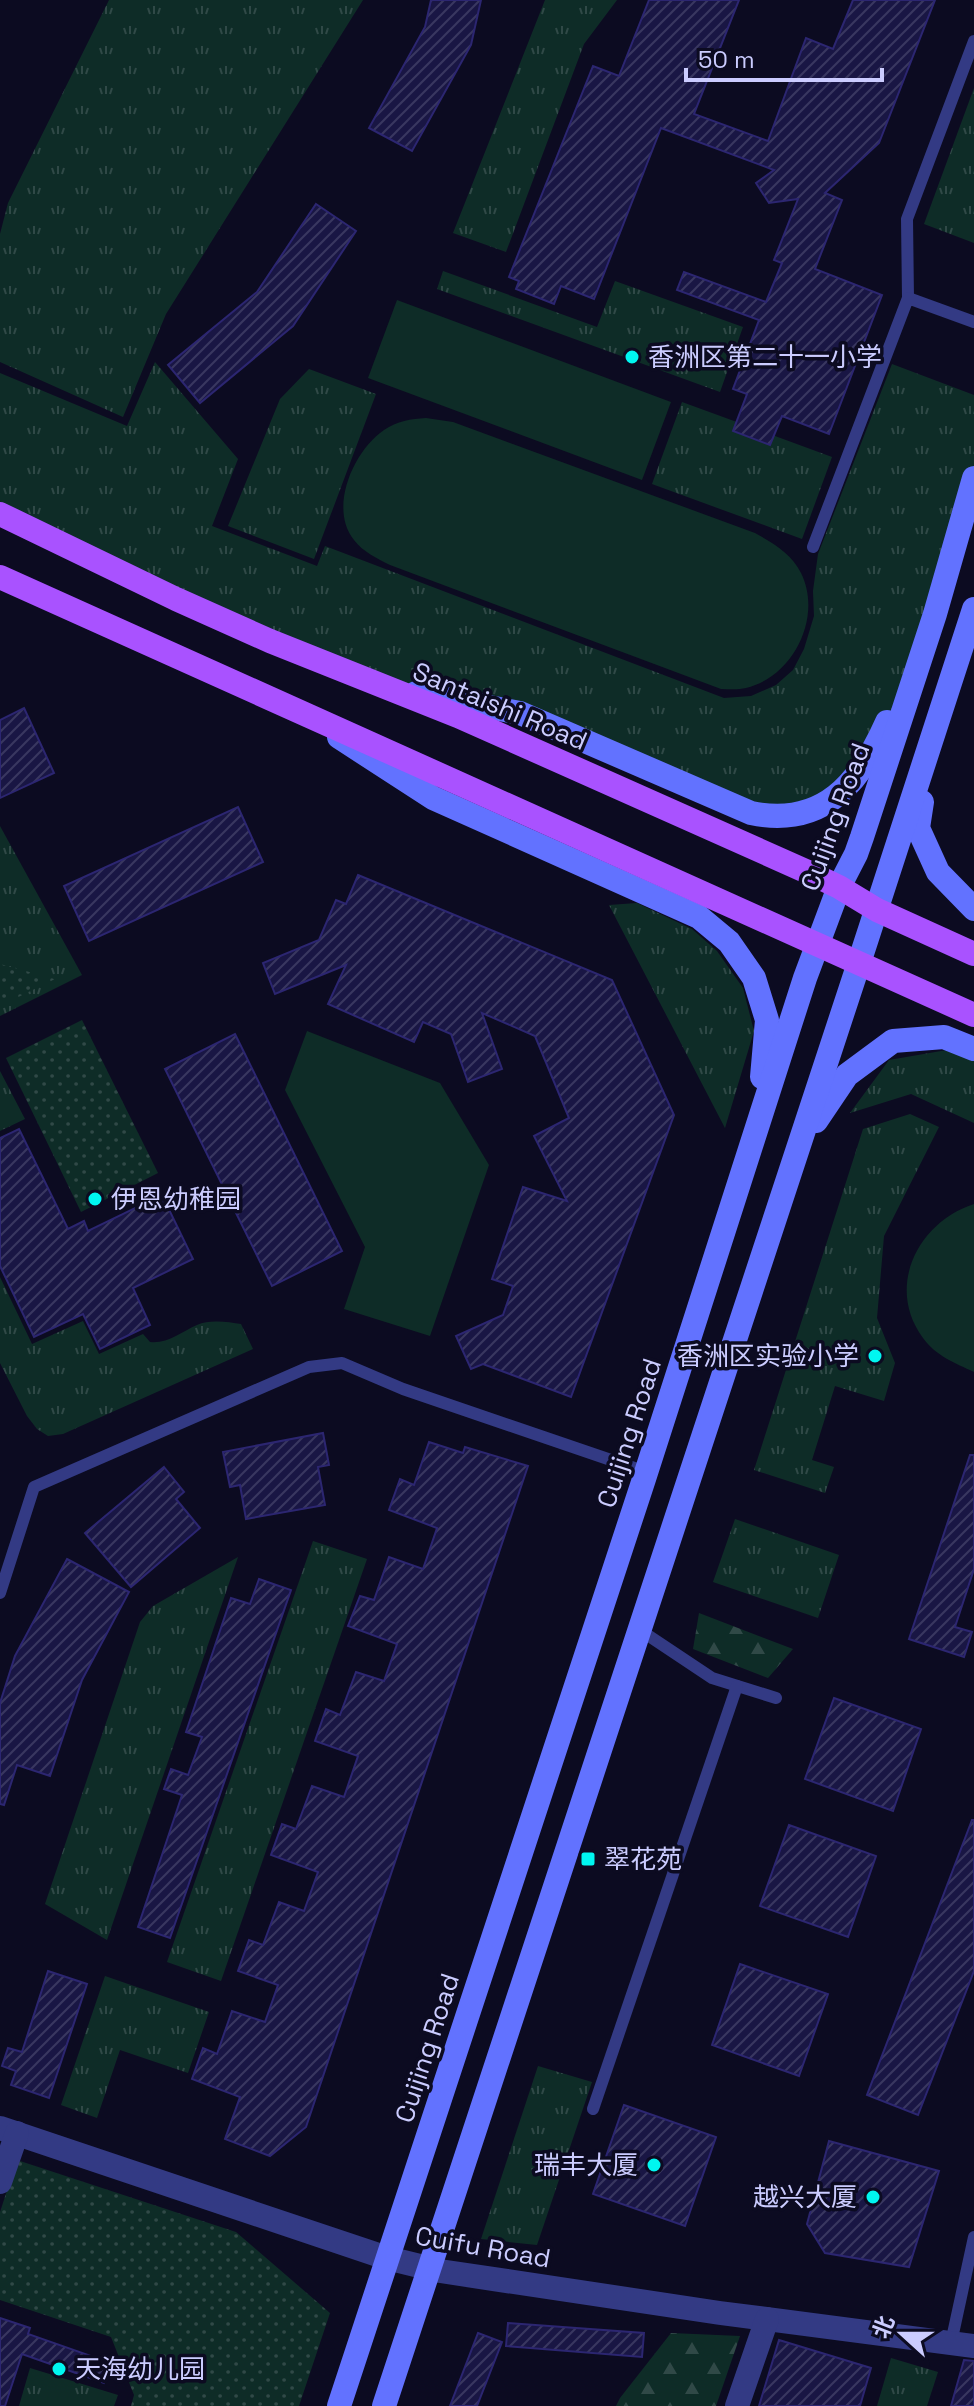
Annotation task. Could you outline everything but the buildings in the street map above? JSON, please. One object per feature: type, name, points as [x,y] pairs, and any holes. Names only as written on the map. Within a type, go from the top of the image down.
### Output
[{"type":"main road","name":"Cuijing Road","points":[[339,2406],[646,1472],[758,1120],[817,946],[839,887],[856,854],[935,614],[974,478]]},
{"type":"main road","name":"Santaishi Road","points":[[0,514],[244,629],[472,722],[839,887],[877,910],[974,954]]},
{"type":"main road","points":[[0,577],[974,1015]]},
{"type":"main road","points":[[384,2406],[974,609]]},
{"type":"main road","points":[[384,686],[520,713],[751,813],[799,815],[836,798],[859,773],[884,730],[935,614]]},
{"type":"main road","points":[[297,710],[433,798],[699,917],[729,942],[754,978],[767,1020],[758,1120]]},
{"type":"main road","points":[[936,726],[918,828],[938,872],[974,909]]},
{"type":"main road","points":[[797,1150],[847,1075],[893,1041],[944,1037],[974,1049]]},
{"type":"street","name":"Cuifu Road","points":[[9,2131],[387,2258],[430,2269],[767,2319],[962,2344]]},
{"type":"street","points":[[0,2182],[9,2131]]},
{"type":"street","points":[[737,2406],[767,2319]]},
{"type":"lane","points":[[813,547],[908,298],[907,219],[974,41]]},
{"type":"lane","points":[[908,298],[974,322]]},
{"type":"lane","points":[[0,1593],[34,1487],[309,1367],[342,1363],[403,1389],[646,1472]]},
{"type":"lane","points":[[640,1630],[712,1678],[776,1698]]},
{"type":"lane","points":[[593,2109],[737,1686]]},
{"type":"lane","points":[[962,2344],[974,2237]]},
{"type":"green space","points":[[109,0],[363,0],[166,314],[123,417],[0,362],[0,234],[8,203]]},
{"type":"green space","points":[[545,0],[617,0],[584,44],[506,252],[453,233]]},
{"type":"green space","points":[[974,88],[974,243],[924,224]]},
{"type":"green space","points":[[443,271],[597,327],[615,281],[743,327],[720,392],[437,289]]},
{"type":"green space","points":[[397,300],[671,402],[642,480],[368,378]]},
{"type":"green space","points":[[155,362],[238,459],[212,526],[317,566],[325,546],[724,698],[751,696],[776,685],[793,670],[804,649],[814,616],[813,591],[818,554],[892,364],[974,395],[974,476],[935,613],[883,730],[858,772],[782,816],[520,713],[383,685],[0,513],[0,373],[127,426]]},
{"type":"green space","points":[[309,369],[376,394],[314,559],[228,526],[280,399]]},
{"type":"green space","points":[[682,402],[832,457],[802,539],[652,484]]},
{"type":"green space","points":[[426,418],[453,422],[755,533],[775,545],[797,566],[807,590],[806,626],[790,658],[778,672],[763,682],[743,689],[721,689],[390,565],[371,555],[354,540],[344,512],[344,496],[354,465],[373,439],[384,430],[404,421]]},
{"type":"green space","points":[[0,826],[82,975],[0,1016]]},
{"type":"green space","points":[[637,903],[692,929],[717,951],[743,988],[754,1031],[725,1128],[609,905]]},
{"type":"green space","points":[[0,964],[55,979],[0,1006]]},
{"type":"green space","points":[[82,1020],[158,1173],[81,1212],[6,1058]]},
{"type":"green space","points":[[307,1031],[440,1083],[489,1165],[430,1336],[344,1309],[365,1247],[285,1090]]},
{"type":"green space","points":[[947,1050],[974,1061],[974,1123],[911,1094],[850,1113],[889,1060]]},
{"type":"green space","points":[[0,1071],[25,1119],[0,1131]]},
{"type":"green space","points":[[910,1114],[939,1127],[884,1236],[877,1318],[895,1363],[884,1401],[835,1386],[812,1460],[834,1467],[825,1493],[754,1470],[863,1129]]},
{"type":"green space","points":[[974,1204],[974,1372],[946,1358],[928,1344],[912,1318],[907,1298],[913,1259],[923,1241],[937,1225]]},
{"type":"green space","points":[[0,1277],[32,1344],[83,1321],[99,1354],[143,1334],[150,1342],[163,1341],[202,1323],[219,1322],[241,1324],[253,1349],[63,1434],[48,1436],[37,1429],[27,1416],[0,1363]]},
{"type":"green space","points":[[735,1519],[839,1555],[818,1618],[713,1582]]},
{"type":"green space","points":[[313,1541],[367,1559],[221,1981],[167,1962]]},
{"type":"green space","points":[[238,1557],[107,1940],[45,1904],[140,1622],[153,1606]]},
{"type":"green space","points":[[699,1613],[793,1649],[768,1678],[693,1649]]},
{"type":"green space","points":[[105,1976],[209,2012],[188,2073],[120,2050],[97,2118],[61,2105]]},
{"type":"green space","points":[[538,2066],[592,2082],[537,2245],[481,2239]]},
{"type":"green space","points":[[17,2160],[236,2232],[330,2313],[299,2406],[131,2406],[134,2395],[111,2337],[0,2300],[0,2212]]},
{"type":"green space","points":[[671,2333],[740,2336],[716,2406],[616,2406],[620,2398]]},
{"type":"green space","points":[[891,2358],[938,2372],[927,2406],[877,2406]]},
{"type":"green space","points":[[30,2368],[118,2395],[114,2406],[19,2406]]},
{"type":"place","name":"香洲区第二十一小学","points":[[632,357]]},
{"type":"place","name":"伊恩幼稚园","points":[[95,1199]]},
{"type":"place","name":"香洲区实验小学","points":[[875,1356]]},
{"type":"place","name":"翠花苑","points":[[588,1859]]},
{"type":"place","name":"瑞丰大厦","points":[[654,2165]]},
{"type":"place","name":"越兴大厦","points":[[873,2197]]},
{"type":"place","name":"天海幼儿园","points":[[59,2369]]}]
